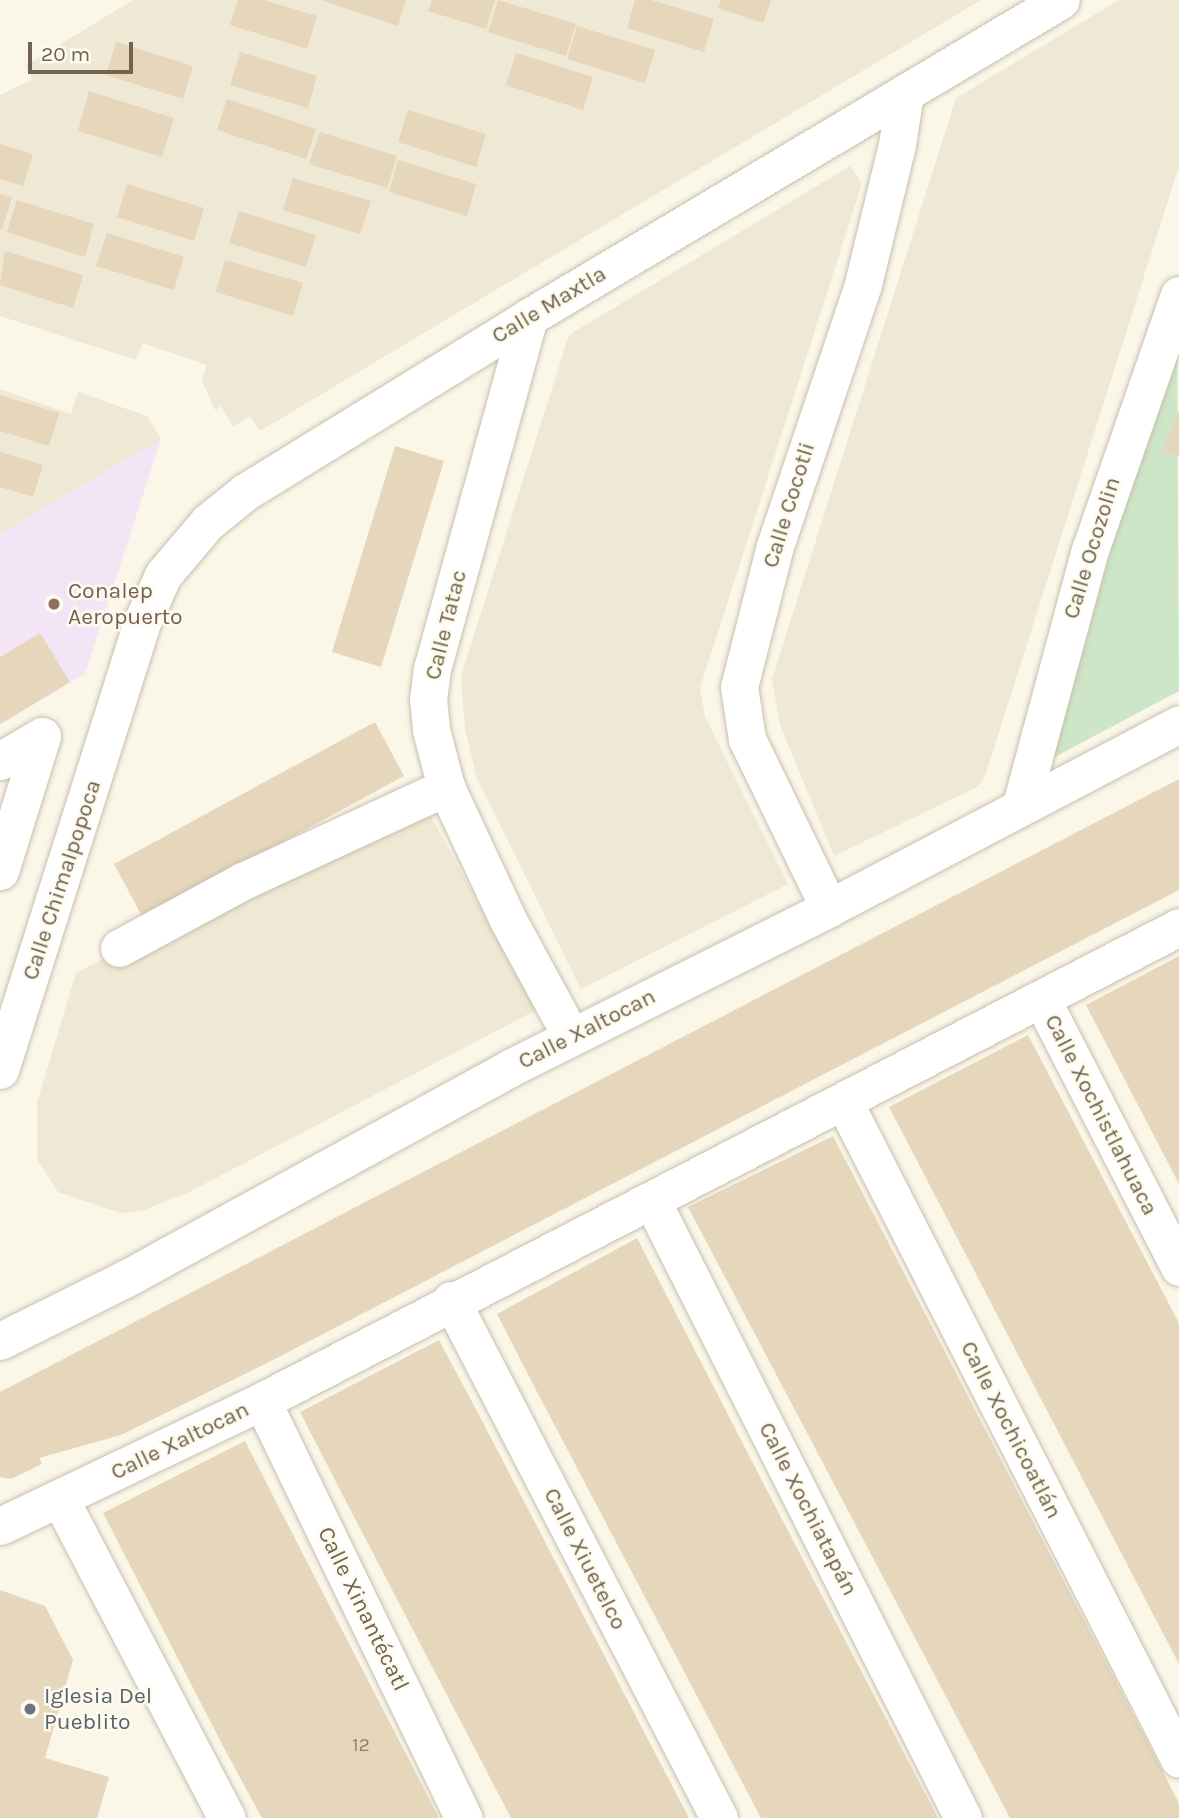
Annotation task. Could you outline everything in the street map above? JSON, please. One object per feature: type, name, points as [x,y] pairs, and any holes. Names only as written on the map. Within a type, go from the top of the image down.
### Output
[{"type":"street","name":"Calle Maxtla","points":[[123,690],[143,620],[163,575],[208,522],[245,492],[529,317],[1061,0]]},
{"type":"street","name":"Calle Cocotli","points":[[829,908],[747,739],[738,687],[775,546],[863,284],[897,145],[905,93]]},
{"type":"street","name":"Calle Ocozolin","points":[[1021,805],[1097,527],[1178,299]]},
{"type":"street","name":"Calle Tatac","points":[[529,317],[432,668],[431,730],[446,787],[508,920],[571,1037]]},
{"type":"street","name":"Calle Chimalpopoca","points":[[0,1070],[123,690]]},
{"type":"street","name":"Calle Xaltocan","points":[[0,1341],[125,1279],[571,1037],[829,908],[1179,724]]},
{"type":"street","points":[[0,761],[42,736],[0,872]]},
{"type":"street","points":[[119,948],[232,887],[446,787]]},
{"type":"street","name":"Calle Xaltocan","points":[[8,1515],[60,1499],[262,1401],[451,1300],[652,1201],[1179,927]]},
{"type":"street","name":"Calle Xochistlahuaca","points":[[1042,1000],[1179,1267]]},
{"type":"street","name":"Calle Xochicoatlán","points":[[844,1102],[1179,1759]]},
{"type":"street","name":"Calle Xochiatapán","points":[[652,1201],[963,1818]]},
{"type":"street","name":"Calle Xiuetelco","points":[[451,1300],[719,1818]]},
{"type":"street","name":"Calle Xinantécatl","points":[[262,1401],[464,1818]]},
{"type":"street","points":[[60,1499],[228,1818]]},
{"type":"shaded area","points":[[133,0],[981,0],[260,431],[250,416],[233,427],[221,406],[215,410],[202,381],[207,365],[143,343],[136,360],[0,316],[0,95],[33,79],[25,66]]},
{"type":"shaded area","points":[[1119,0],[1179,0],[1179,166],[984,779],[977,787],[834,856],[780,725],[772,679],[956,98]]},
{"type":"shaded area","points":[[850,166],[862,184],[700,688],[705,717],[788,884],[581,989],[476,776],[465,729],[461,676],[569,335]]},
{"type":"shaded area","points":[[0,389],[71,414],[78,392],[147,416],[161,439],[0,534]]},
{"type":"shaded area","name":"Conalep Aeropuerto","points":[[161,439],[85,674],[0,725],[0,534]]},
{"type":"shaded area","points":[[420,796],[536,1010],[191,1191],[141,1211],[121,1213],[58,1192],[37,1159],[37,1103],[76,973]]},
{"type":"green space","points":[[1177,311],[1179,691],[1053,758]]},
{"type":"building","points":[[238,0],[264,0],[317,16],[307,49],[230,25]]},
{"type":"building","points":[[321,0],[406,0],[398,26]]},
{"type":"building","points":[[432,0],[495,0],[486,29],[428,11]]},
{"type":"building","points":[[498,0],[576,24],[566,56],[488,32]]},
{"type":"building","points":[[635,0],[651,0],[714,19],[704,52],[627,28]]},
{"type":"building","points":[[721,0],[771,0],[763,23],[718,8]]},
{"type":"building","points":[[577,26],[655,50],[645,83],[567,59]]},
{"type":"building","points":[[116,42],[193,66],[183,99],[106,75]]},
{"type":"building","points":[[240,52],[317,76],[308,108],[230,85]]},
{"type":"building","points":[[516,53],[593,77],[583,110],[506,85]]},
{"type":"building","points":[[89,91],[174,118],[162,157],[78,131]]},
{"type":"building","points":[[227,99],[316,129],[306,159],[217,130]]},
{"type":"building","points":[[408,110],[486,134],[476,167],[398,142]]},
{"type":"building","points":[[320,132],[397,156],[387,188],[309,164]]},
{"type":"building","points":[[0,144],[33,154],[23,186],[0,179]]},
{"type":"building","points":[[398,160],[476,184],[467,216],[389,192]]},
{"type":"building","points":[[293,178],[371,201],[360,234],[283,210]]},
{"type":"building","points":[[127,184],[204,208],[194,241],[117,217]]},
{"type":"building","points":[[0,194],[12,197],[2,230],[0,229]]},
{"type":"building","points":[[17,200],[94,224],[85,257],[7,232]]},
{"type":"building","points":[[239,211],[316,235],[306,267],[229,243]]},
{"type":"building","points":[[107,233],[184,257],[174,290],[96,266]]},
{"type":"building","points":[[5,251],[83,275],[73,308],[0,285]]},
{"type":"building","points":[[225,260],[303,283],[293,316],[216,292]]},
{"type":"building","points":[[0,395],[59,413],[49,446],[0,431]]},
{"type":"building","points":[[1179,409],[1179,456],[1163,451]]},
{"type":"building","points":[[395,446],[444,461],[381,667],[332,652]]},
{"type":"building","points":[[0,452],[43,465],[33,497],[0,487]]},
{"type":"building","points":[[40,633],[70,682],[0,724],[0,657]]},
{"type":"building","points":[[375,722],[404,776],[143,918],[114,864]]},
{"type":"building","points":[[1179,779],[1179,890],[273,1360],[121,1435],[39,1458],[42,1464],[11,1479],[0,1477],[0,1392]]},
{"type":"building","points":[[1179,956],[1179,1184],[1086,1005]]},
{"type":"building","points":[[1028,1035],[1179,1323],[1179,1664],[889,1107]]},
{"type":"building","points":[[833,1136],[1179,1803],[1179,1818],[1010,1818],[688,1207]]},
{"type":"building","points":[[637,1238],[938,1818],[761,1818],[534,1386],[497,1314]]},
{"type":"building","points":[[439,1340],[689,1818],[511,1818],[300,1412]]},
{"type":"building","points":[[245,1441],[439,1818],[262,1818],[103,1513]]},
{"type":"building","name":"Iglesia Del Pueblito","points":[[0,1590],[45,1606],[73,1660],[45,1758],[109,1777],[97,1818],[0,1818]]},
{"type":"place","name":"Conalep Aeropuerto","points":[[54,604]]},
{"type":"place","name":"Iglesia Del Pueblito","points":[[30,1709]]}]
